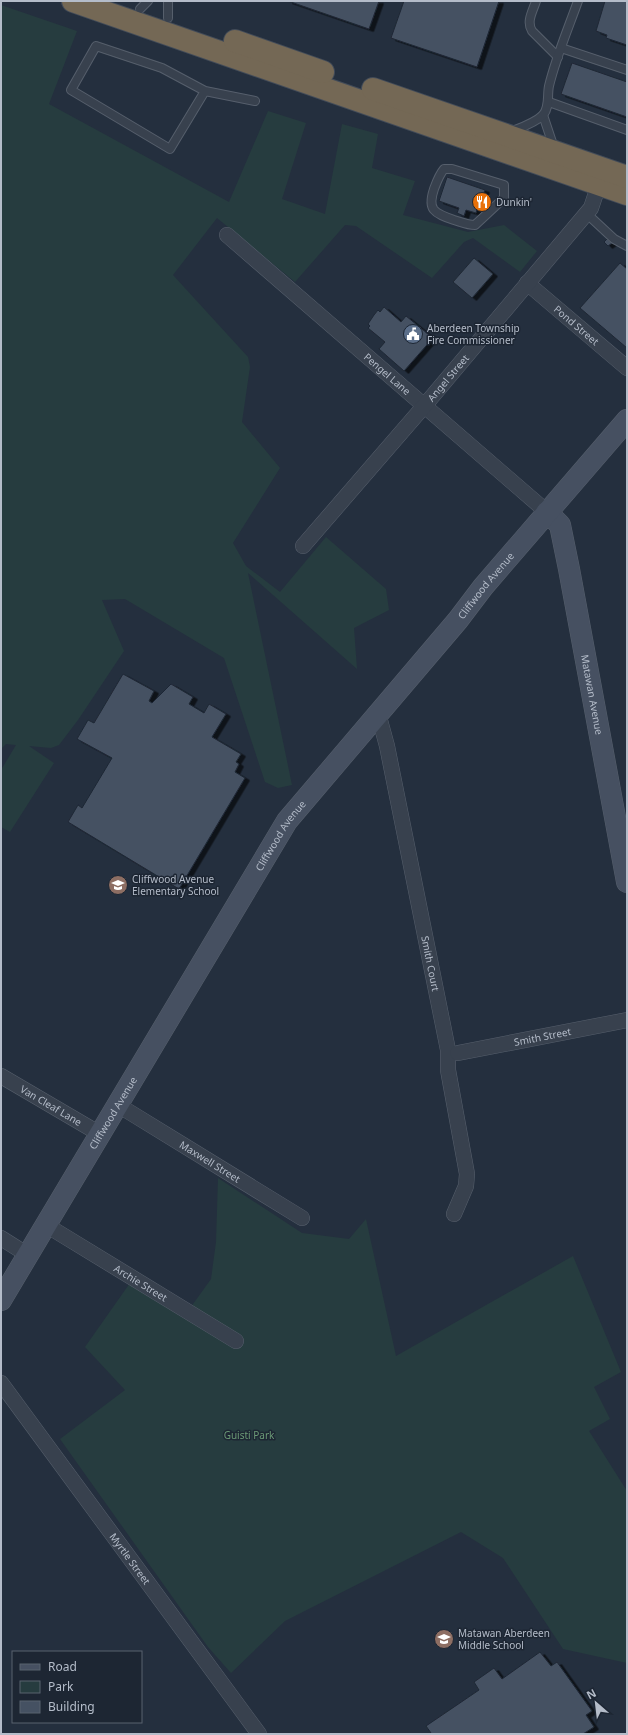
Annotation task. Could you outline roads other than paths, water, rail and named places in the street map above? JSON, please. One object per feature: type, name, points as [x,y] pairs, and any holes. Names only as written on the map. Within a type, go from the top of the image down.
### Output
[{"type":"highway","points":[[73,1],[627,194]]},
{"type":"highway","points":[[118,1],[168,10],[504,134],[627,177]]},
{"type":"main road","name":"Cliffwood Avenue","points":[[1,1300],[287,821],[547,512],[627,420]]},
{"type":"main road","name":"Matawan Avenue","points":[[547,512],[560,525],[568,561],[627,882]]},
{"type":"street","name":"Angel Street","points":[[303,546],[425,406],[591,208],[599,184]]},
{"type":"street","name":"Pengel Lane","points":[[227,235],[547,512]]},
{"type":"street","name":"Pond Street","points":[[527,283],[627,368]]},
{"type":"street","name":"Smith Court","points":[[378,713],[400,807],[448,1050],[448,1070],[467,1174],[466,1186],[454,1214]]},
{"type":"street","name":"Smith Street","points":[[458,1053],[627,1020]]},
{"type":"street","name":"Van Cleaf Lane","points":[[1,1076],[100,1134]]},
{"type":"street","name":"Maxwell Street","points":[[118,1105],[302,1218]]},
{"type":"street","name":"Archie Street","points":[[46,1225],[236,1341]]},
{"type":"street","points":[[1,1238],[28,1255]]},
{"type":"street","name":"Myrtle Street","points":[[1,1383],[258,1734]]},
{"type":"lane","points":[[536,1],[529,20],[529,26],[532,31],[558,57]]},
{"type":"lane","points":[[555,152],[544,115],[548,102],[549,87],[578,1]]},
{"type":"lane","points":[[205,91],[170,150],[71,90],[96,46],[162,68],[205,91],[255,101]]},
{"type":"lane","points":[[561,48],[627,70]]},
{"type":"lane","points":[[548,102],[627,130]]},
{"type":"lane","points":[[504,134],[529,124],[544,115]]},
{"type":"lane","points":[[444,169],[452,169],[504,185],[504,198],[483,219],[475,224],[469,225],[437,214],[430,201],[438,176],[444,169]]},
{"type":"lane","points":[[586,213],[614,238],[627,246]]},
{"type":"place","name":"Dunkin'","points":[[482,202]]},
{"type":"place","name":"Aberdeen Township Fire Commissioner","points":[[413,334]]},
{"type":"place","name":"Cliffwood Avenue Elementary School","points":[[118,885]]},
{"type":"place","name":"Matawan Aberdeen Middle School","points":[[444,1639]]},
{"type":"park label","name":"Guisti Park","points":[[249,1435]]}]
